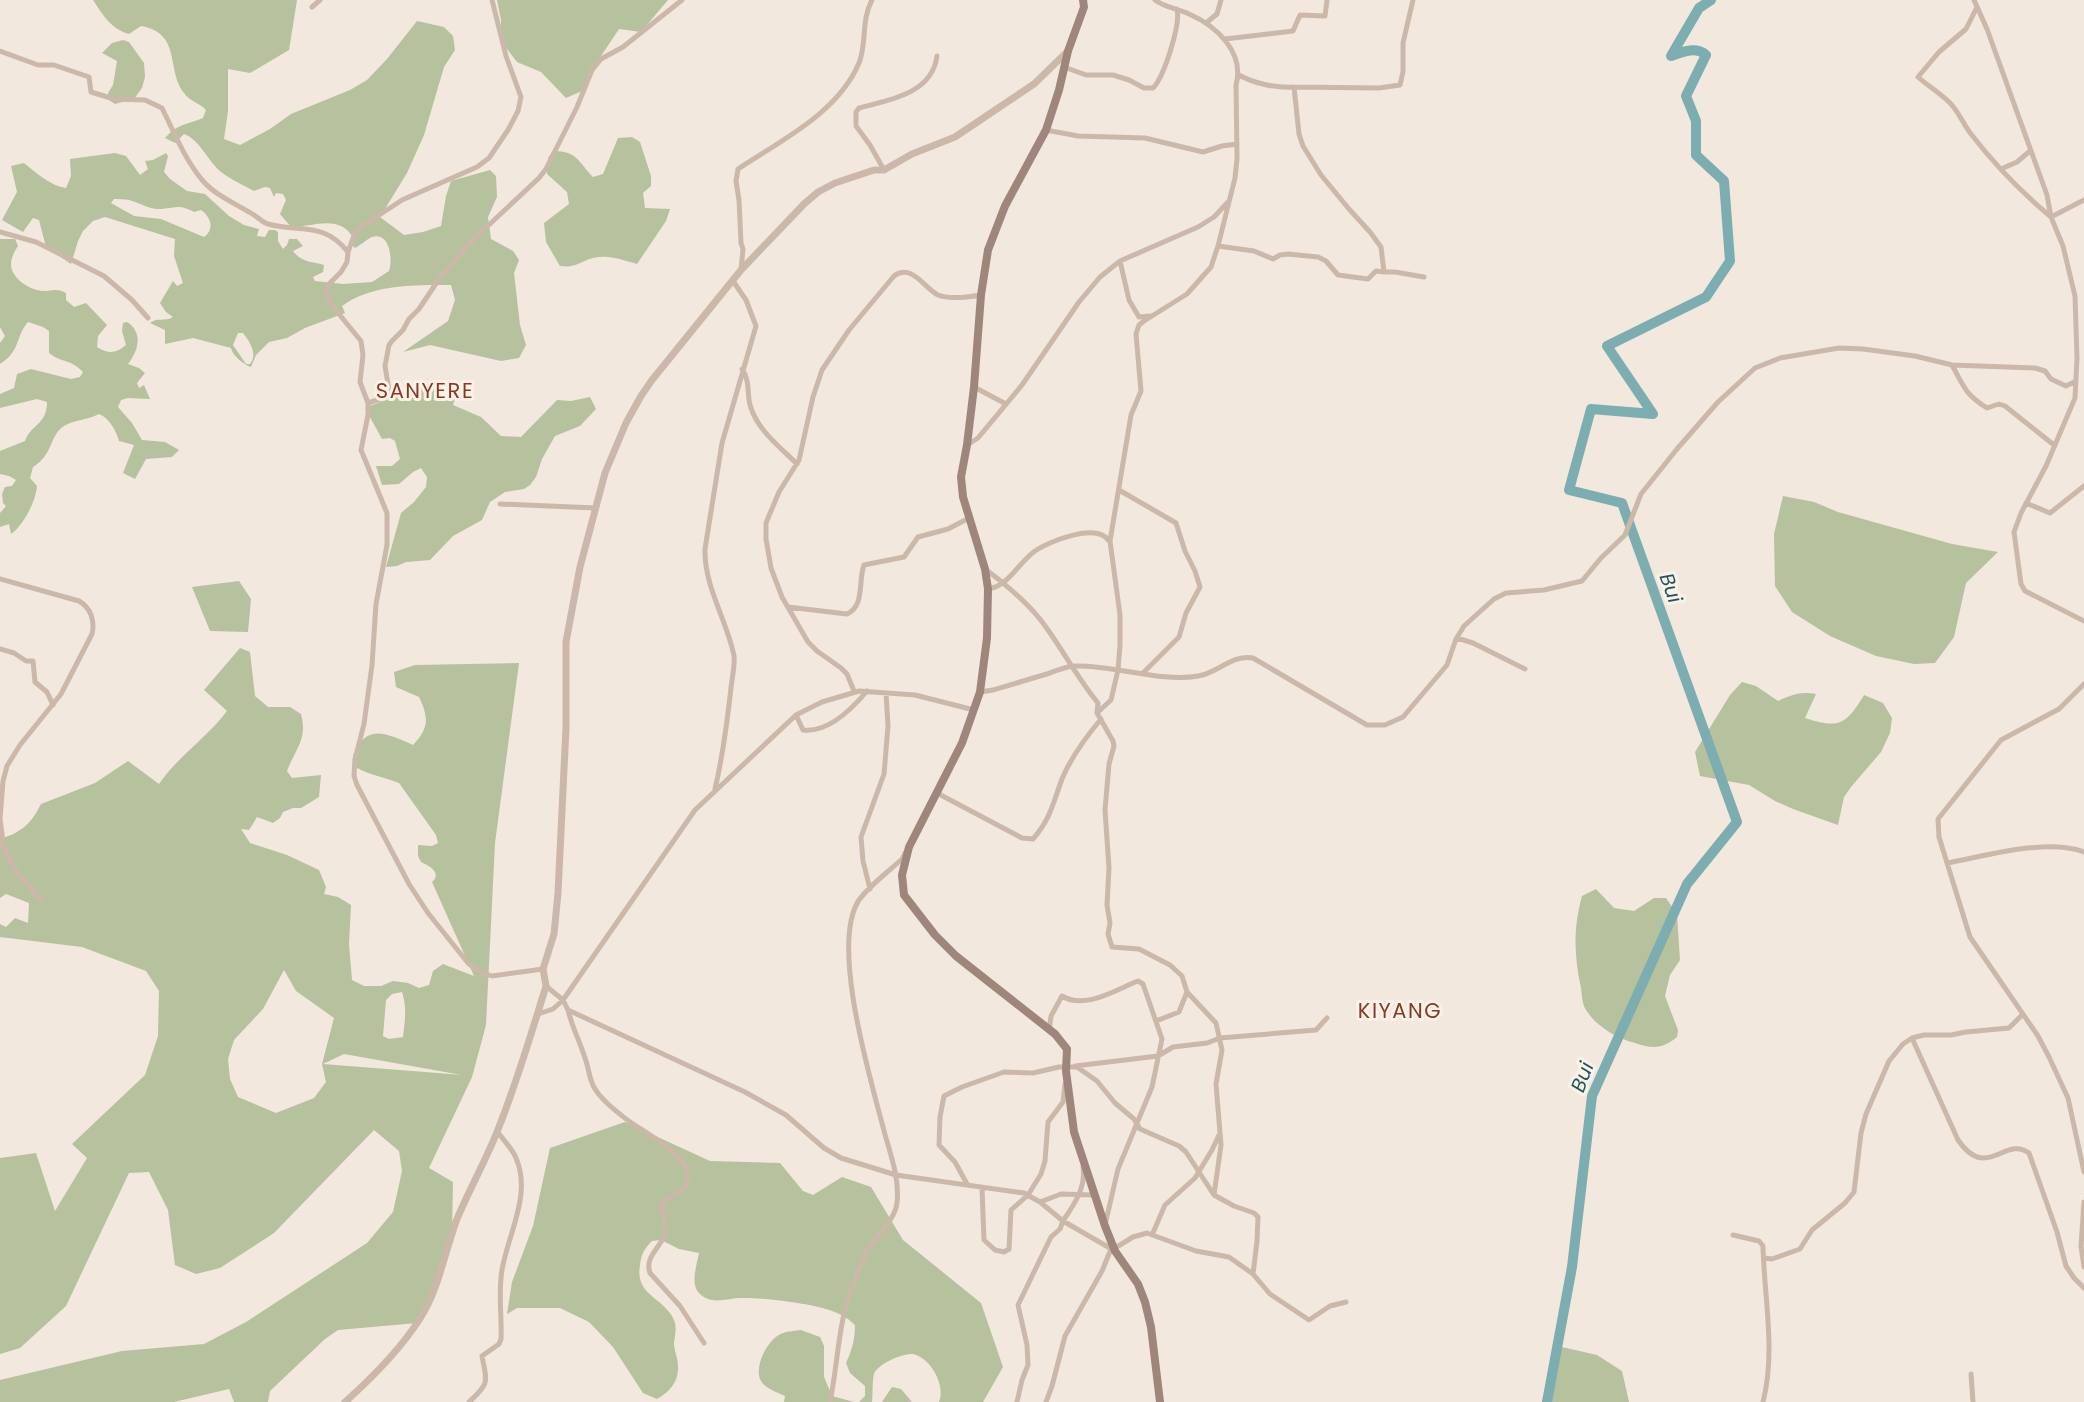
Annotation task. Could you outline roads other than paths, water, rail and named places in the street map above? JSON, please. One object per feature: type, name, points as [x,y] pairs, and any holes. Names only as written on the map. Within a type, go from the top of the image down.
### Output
[{"type":"main road","points":[[1083,0],[1084,7],[1068,51],[1046,130],[1005,206],[988,250],[981,295],[974,387],[961,481],[963,496],[985,569],[988,589],[987,638],[980,692],[962,743],[909,847],[902,871],[903,890],[904,896],[916,913],[956,956],[1026,1010],[1060,1039],[1067,1049],[1066,1069],[1072,1121],[1094,1195],[1114,1249],[1138,1284],[1149,1316],[1160,1402]]},
{"type":"street","points":[[312,7],[320,0]]},
{"type":"street","points":[[492,0],[506,56],[521,97],[518,111],[508,130],[489,158],[477,167],[402,200],[361,226],[355,233],[342,272],[327,286],[326,293],[330,303],[361,341],[363,356],[360,382],[368,403],[361,450],[387,513],[388,523],[387,544],[376,604],[372,665],[354,776],[409,884],[428,913],[468,963],[478,971],[492,976],[543,969]]},
{"type":"street","points":[[368,403],[390,396],[384,366],[392,341],[404,330],[411,316],[419,309],[441,276],[477,236],[546,169],[577,107],[592,70],[601,59],[623,47],[682,0]]},
{"type":"street","points":[[741,270],[743,249],[736,181],[738,169],[806,124],[829,105],[853,78],[862,54],[867,10],[872,0]]},
{"type":"street","points":[[1097,713],[1111,700],[1118,670],[1120,615],[1110,541],[1131,416],[1141,392],[1136,334],[1139,325],[1187,294],[1211,267],[1235,178],[1236,85],[1239,75],[1235,58],[1225,39],[1206,23],[1155,0]]},
{"type":"street","points":[[1206,23],[1217,14],[1221,0]]},
{"type":"street","points":[[1225,39],[1293,31],[1300,15],[1325,16],[1327,0]]},
{"type":"street","points":[[1239,75],[1271,86],[1369,89],[1400,85],[1403,43],[1413,0]]},
{"type":"street","points":[[1974,0],[1987,29],[2047,195],[2051,217],[2063,246],[2075,296],[2077,358],[2074,398],[2046,466],[2016,525],[2013,538],[2022,588],[2084,621]]},
{"type":"street","points":[[1977,8],[1966,29],[1939,52],[1918,77],[1952,105],[1970,133],[2001,169],[2025,196],[2051,217]]},
{"type":"street","points":[[1064,67],[1086,75],[1113,75],[1144,88],[1153,88],[1168,59],[1179,17],[1177,9]]},
{"type":"street","points":[[0,51],[38,65],[54,65],[83,74],[89,77],[91,92],[99,95],[114,99],[145,100],[162,108],[173,134],[203,181],[256,215],[264,224],[314,229],[339,240],[348,252]]},
{"type":"street","points":[[345,1402],[369,1380],[422,1317],[433,1293],[462,1206],[498,1131],[538,1014],[546,986],[543,969],[554,934],[558,893],[566,728],[566,642],[580,567],[605,473],[626,423],[652,380],[741,270],[818,192],[836,183],[884,170],[912,154],[955,137],[1034,84],[1068,51]]},
{"type":"street","points":[[884,170],[856,126],[855,112],[867,106],[893,100],[913,89],[932,74],[937,56]]},
{"type":"street","points":[[1294,87],[1297,125],[1303,146],[1321,175],[1381,247],[1384,272]]},
{"type":"street","points":[[1046,130],[1078,136],[1145,138],[1203,152],[1237,144]]},
{"type":"street","points":[[2001,169],[2017,162],[2030,151]]},
{"type":"street","points":[[967,445],[978,438],[1038,364],[1094,283],[1120,261],[1198,227],[1216,215],[1229,201],[1231,192]]},
{"type":"street","points":[[2051,217],[2084,200]]},
{"type":"street","points":[[0,230],[36,242],[104,276],[132,300],[148,318]]},
{"type":"street","points":[[1218,246],[1254,251],[1273,259],[1288,254],[1318,257],[1326,261],[1333,271],[1340,275],[1368,279],[1376,271],[1424,277]]},
{"type":"street","points":[[1120,261],[1129,300],[1139,317],[1150,316]]},
{"type":"street","points":[[854,691],[842,668],[808,642],[788,607],[771,568],[765,523],[779,492],[801,454],[813,397],[822,370],[849,330],[894,276],[906,272],[938,295],[946,297],[981,295]]},
{"type":"street","points":[[714,791],[726,737],[734,661],[706,565],[705,549],[722,443],[756,326],[746,300],[733,281]]},
{"type":"street","points":[[980,692],[1071,666],[1168,677],[1197,677],[1239,657],[1253,658],[1367,725],[1376,726],[1397,722],[1447,665],[1464,626],[1483,608],[1506,593],[1544,590],[1586,578],[1601,558],[1625,535],[1641,494],[1659,471],[1718,402],[1755,368],[1780,358],[1810,352],[1839,348],[1863,349],[1915,356],[1952,365],[2035,368],[2045,371],[2051,379],[2066,386],[2074,382]]},
{"type":"street","points":[[1952,365],[1973,399],[1986,408],[2000,404],[2005,406],[2054,445]]},
{"type":"street","points":[[742,369],[747,378],[750,406],[756,419],[765,432],[797,464]]},
{"type":"street","points":[[974,387],[1005,404]]},
{"type":"street","points":[[2026,503],[2050,513],[2084,486]]},
{"type":"street","points":[[1119,490],[1176,523],[1185,551],[1200,584],[1186,613],[1179,637],[1143,673]]},
{"type":"street","points":[[501,504],[596,508]]},
{"type":"street","points":[[788,607],[850,613],[858,604],[864,565],[904,557],[918,537],[948,529],[969,518]]},
{"type":"street","points":[[988,589],[999,587],[1032,554],[1057,540],[1090,533],[1102,534],[1110,541]]},
{"type":"street","points":[[985,569],[1004,583],[1047,628],[1098,703],[1097,713],[1113,741],[1105,810],[1109,868],[1107,905],[1110,923],[1108,934],[1112,947],[1139,949],[1170,965],[1182,976],[1186,992],[1216,1023],[1221,1038],[1221,1056],[1216,1084],[1220,1114],[1220,1164],[1214,1196]]},
{"type":"street","points":[[0,579],[79,601],[86,605],[94,624],[92,634],[61,694],[20,745],[7,766],[3,781],[0,811],[1,839],[4,849],[18,874],[41,900]]},
{"type":"street","points":[[1457,638],[1473,643],[1525,669]]},
{"type":"street","points":[[0,650],[15,653],[26,662],[33,661],[34,682],[47,692],[52,705]]},
{"type":"street","points":[[2084,684],[2059,709],[2001,740],[1938,819],[1939,837],[1970,937],[2038,1036],[2068,1098],[2084,1172]]},
{"type":"street","points":[[538,1014],[553,1009],[563,1000],[695,810],[796,714],[854,691],[924,697],[974,710]]},
{"type":"street","points":[[796,714],[803,730],[814,729],[837,719],[850,710],[867,691]]},
{"type":"street","points":[[870,889],[863,861],[861,837],[884,774],[888,726],[886,693]]},
{"type":"street","points":[[937,793],[1022,838],[1033,839],[1054,807],[1062,778],[1075,754],[1101,719]]},
{"type":"street","points":[[1947,863],[2028,848],[2058,846],[2084,852]]},
{"type":"street","points":[[830,1402],[841,1324],[852,1288],[866,1253],[894,1215],[897,1202],[896,1175],[854,1006],[849,945],[852,919],[860,900],[902,859],[909,847]]},
{"type":"street","points":[[1049,1031],[1051,1016],[1062,996],[1068,1000],[1086,1002],[1138,981],[1143,984],[1162,1039],[1152,1087],[1120,1163],[1105,1226]]},
{"type":"street","points":[[546,986],[563,1000],[568,1010],[586,1059],[590,1078],[598,1094],[620,1115],[661,1142],[685,1164],[687,1178],[684,1187],[664,1200],[661,1205],[665,1232],[650,1259],[648,1268],[680,1306],[704,1343]]},
{"type":"street","points":[[1156,1021],[1179,1012],[1186,992]]},
{"type":"street","points":[[568,1010],[745,1092],[786,1115],[824,1148],[841,1158],[896,1175],[1018,1191],[1040,1202],[1063,1221],[1114,1249]]},
{"type":"street","points":[[1764,1258],[1772,1258],[1800,1249],[1812,1230],[1850,1198],[1856,1185],[1861,1133],[1866,1114],[1889,1061],[1903,1044],[1912,1038],[2009,1028],[2023,1014]]},
{"type":"street","points":[[967,1184],[955,1162],[939,1146],[939,1127],[944,1096],[963,1087],[1004,1072],[1033,1073],[1066,1069],[1158,1056],[1173,1047],[1207,1043],[1221,1038],[1316,1030],[1327,1018]]},
{"type":"street","points":[[1912,1038],[1958,1140],[1966,1151],[1972,1156],[1984,1159],[2018,1150],[2025,1150],[2029,1153],[2066,1266],[2084,1288]]},
{"type":"street","points":[[1066,1069],[1077,1067],[1097,1081],[1115,1103],[1134,1119],[1137,1125],[1150,1135],[1179,1146],[1186,1152],[1214,1196],[1254,1213],[1258,1217],[1253,1274]]},
{"type":"street","points":[[982,1188],[984,1240],[995,1250],[1004,1252],[1009,1249],[1011,1210],[1028,1195],[1044,1166],[1048,1122],[1063,1102],[1066,1069]]},
{"type":"street","points":[[469,1402],[481,1391],[487,1379],[483,1354],[500,1344],[502,1268],[515,1222],[521,1187],[521,1177],[515,1156],[498,1131]]},
{"type":"street","points":[[1152,1235],[1165,1205],[1199,1172],[1219,1133]]},
{"type":"street","points":[[1017,1402],[1028,1365],[1027,1345],[1018,1305],[1051,1237],[1060,1229],[1080,1195],[1084,1175],[1082,1158]]},
{"type":"street","points":[[1040,1202],[1061,1194],[1094,1195]]},
{"type":"street","points":[[2084,1202],[2081,1246],[2084,1268]]},
{"type":"street","points":[[1099,1207],[1110,1206]]},
{"type":"street","points":[[1046,1402],[1065,1336],[1114,1249],[1142,1234],[1152,1235],[1196,1251],[1229,1257],[1253,1274],[1270,1294],[1309,1320],[1330,1306],[1346,1302]]},
{"type":"street","points":[[1734,1235],[1761,1242],[1763,1246],[1768,1308],[1767,1387],[1761,1402]]},
{"type":"street","points":[[1971,1374],[1973,1402]]},
{"type":"waterway","name":"Bui","points":[[1547,1402],[1572,1267],[1592,1096],[1687,884],[1737,822],[1622,503],[1569,490],[1591,409],[1653,414],[1607,346],[1706,297],[1730,261],[1724,181],[1696,155],[1696,121],[1686,96],[1706,55],[1693,50],[1671,56],[1699,8],[1711,0]]},
{"type":"district","name":"SANYERE","points":[[425,390]]},
{"type":"district","name":"KIYANG","points":[[1400,1010]]}]
